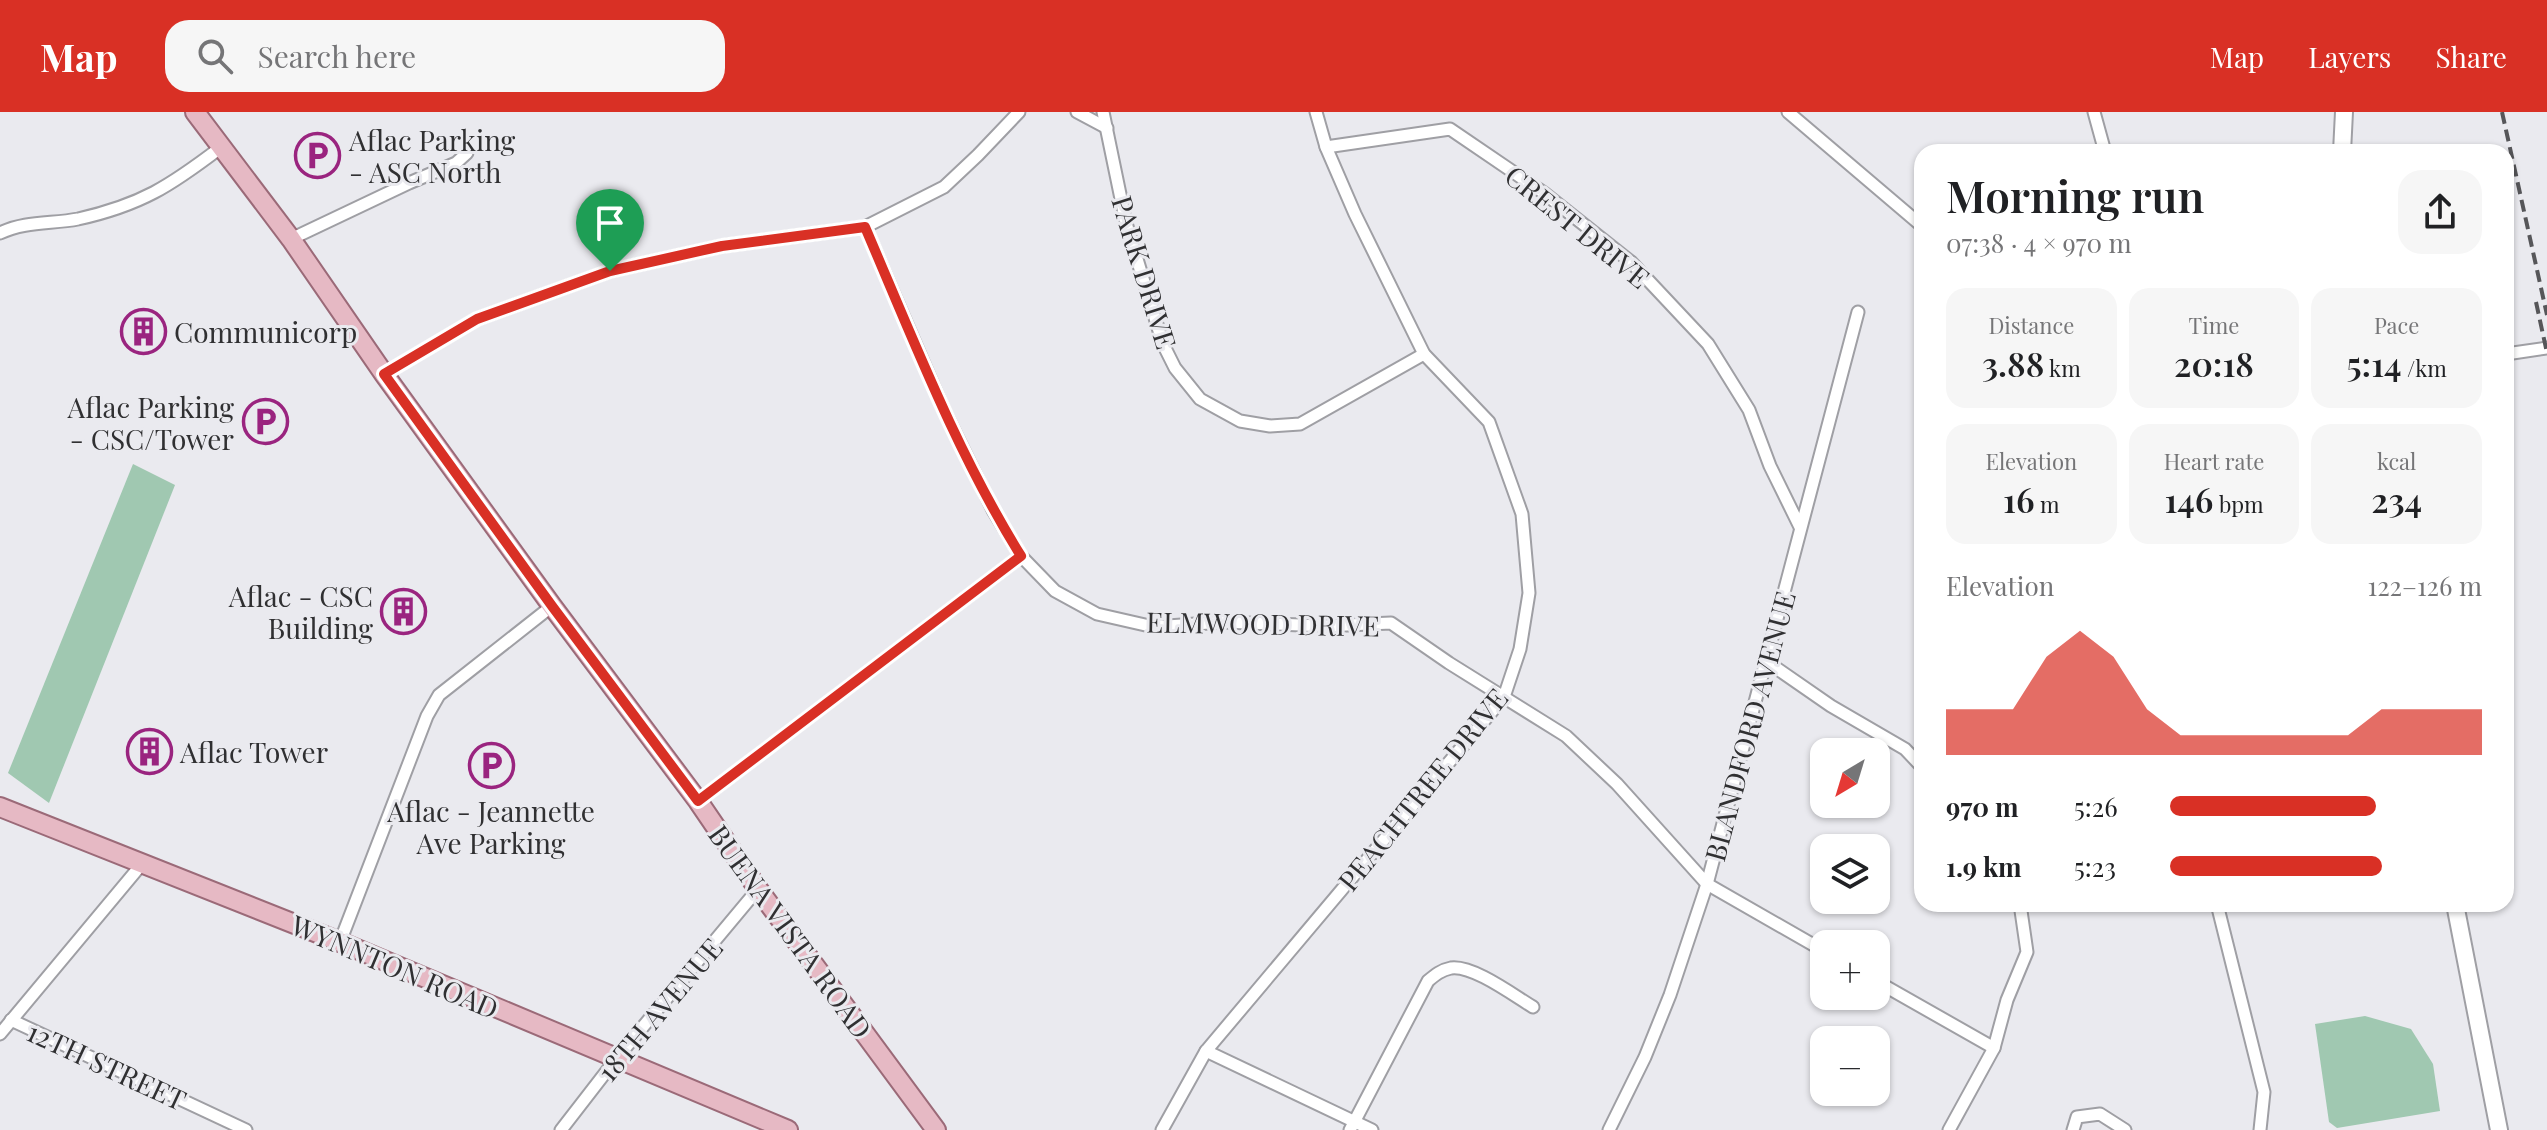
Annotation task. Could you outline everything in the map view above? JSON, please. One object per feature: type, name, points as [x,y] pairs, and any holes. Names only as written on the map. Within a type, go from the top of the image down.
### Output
[{"type":"main road","name":"BUENA VISTA ROAD","points":[[195,112],[291,239],[384,374],[936,1130]]},
{"type":"main road","points":[[2342,144],[2344,112]]},
{"type":"main road","name":"WYNNTON ROAD","points":[[0,807],[340,942],[788,1130]]},
{"type":"main road","points":[[2457,912],[2499,1130]]},
{"type":"street","points":[[384,374],[477,319],[610,271],[722,246],[865,227],[944,187],[1019,112]]},
{"type":"street","points":[[1077,112],[1107,128]]},
{"type":"street","name":"PARK DRIVE","points":[[1103,112],[1126,223],[1163,344],[1175,368],[1200,399],[1240,421],[1270,426],[1300,424],[1424,354]]},
{"type":"street","name":"PEACHTREE DRIVE","points":[[1162,1130],[1206,1051],[1504,697],[1520,649],[1529,593],[1522,514],[1489,422],[1424,354],[1355,214],[1326,147],[1316,112]]},
{"type":"street","points":[[1788,112],[1914,219]]},
{"type":"street","points":[[2094,112],[2103,144]]},
{"type":"street","name":"CREST DRIVE","points":[[1326,147],[1450,129],[1544,193],[1631,262],[1708,344],[1749,410],[1770,466],[1800,527]]},
{"type":"street","points":[[0,233],[36,223],[75,220],[128,206],[169,186],[220,148]]},
{"type":"street","points":[[291,239],[456,163],[467,153]]},
{"type":"street","name":"ELMWOOD DRIVE","points":[[865,227],[943,408],[993,510],[1021,556],[1055,591],[1097,614],[1154,627],[1223,622],[1325,626],[1391,623],[1566,736],[1617,784],[1707,884],[1810,943]]},
{"type":"street","name":"BLANDFORD AVENUE","points":[[1609,1130],[1645,1057],[1670,995],[1707,884],[1858,312]]},
{"type":"street","points":[[2514,353],[2546,348]]},
{"type":"street","points":[[698,801],[1021,556]]},
{"type":"street","points":[[340,942],[427,716],[439,695],[552,606]]},
{"type":"street","points":[[1766,661],[1831,706],[1905,749],[1914,759]]},
{"type":"street","points":[[0,1034],[141,865]]},
{"type":"street","name":"18TH AVENUE","points":[[561,1130],[758,889]]},
{"type":"street","points":[[1949,1130],[1994,1048],[2007,1000],[2027,952],[2021,912]]},
{"type":"street","points":[[2219,912],[2264,1092],[2260,1130]]},
{"type":"street","points":[[1352,1126],[1428,981],[1444,970],[1468,970],[1533,1007]]},
{"type":"street","points":[[1890,989],[1994,1048]]},
{"type":"street","name":"12TH STREET","points":[[11,1020],[246,1130]]},
{"type":"street","points":[[1206,1051],[1352,1126],[1372,1130]]},
{"type":"street","points":[[2073,1130],[2077,1117],[2100,1114],[2123,1129]]},
{"type":"green space","points":[[133,464],[175,485],[49,803],[8,773]]},
{"type":"green space","points":[[2365,1016],[2411,1029],[2433,1064],[2440,1111],[2337,1128],[2329,1122],[2315,1024]]},
{"type":"railway","points":[[2502,112],[2509,144]]},
{"type":"railway","points":[[2514,166],[2547,315]]},
{"type":"railway","points":[[2536,302],[2547,353]]},
{"type":"place","name":"Aflac Parking - ASC North","points":[[318,155]]},
{"type":"place","name":"Communicorp","points":[[143,331]]},
{"type":"place","name":"Aflac Parking - CSC/Tower","points":[[265,422]]},
{"type":"place","name":"Aflac - CSC Building","points":[[404,611]]},
{"type":"place","name":"Aflac Tower","points":[[149,751]]},
{"type":"place","name":"Aflac - Jeannette Ave Parking","points":[[491,766]]},
{"type":"route","points":[[865,227],[943,408],[993,510],[1021,556],[698,801],[384,374],[477,319],[610,271],[722,246],[865,227]]}]
